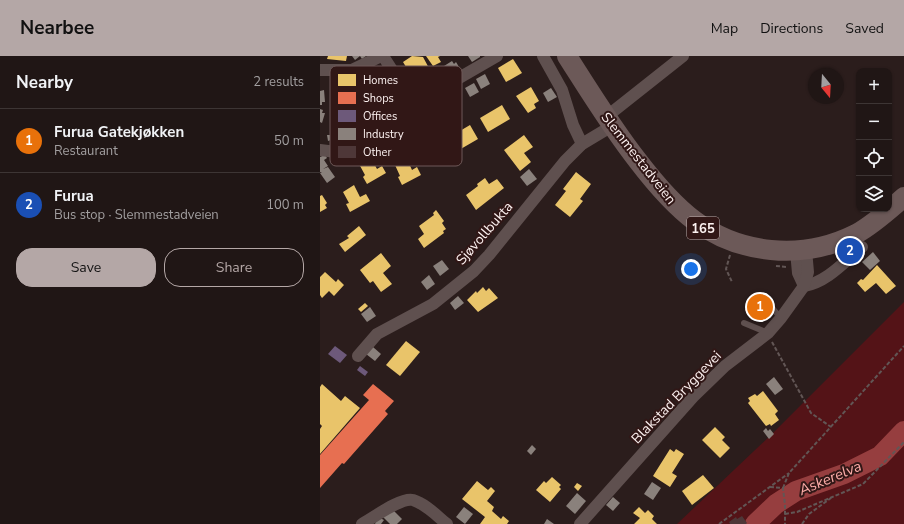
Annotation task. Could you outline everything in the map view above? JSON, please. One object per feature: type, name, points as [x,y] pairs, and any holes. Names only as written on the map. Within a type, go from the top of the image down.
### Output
[{"type":"main road","name":"Slemmestadveien","points":[[567,56],[609,121],[663,193],[694,222],[736,244],[764,249],[801,250],[828,245],[856,234],[904,197]]},
{"type":"street","points":[[361,66],[382,56],[389,66]]},
{"type":"street","points":[[462,76],[497,56]]},
{"type":"street","points":[[543,56],[562,90],[573,125],[582,144]]},
{"type":"street","name":"Sjøvollbukta","points":[[358,356],[377,334],[433,304],[474,271],[489,256],[547,181],[582,144],[683,56]]},
{"type":"street","points":[[320,150],[330,152]]},
{"type":"street","points":[[804,286],[814,284],[826,277],[862,247]]},
{"type":"street","name":"Blakstad Bryggevei","points":[[580,524],[698,392],[724,366],[768,333],[781,318],[804,286],[808,272],[801,250]]},
{"type":"street","points":[[362,524],[401,501],[412,500],[421,504],[447,524]]},
{"type":"lane","points":[[772,308],[781,318]]},
{"type":"lane","points":[[744,323],[768,333]]},
{"type":"path","points":[[732,252],[726,269],[732,282]]},
{"type":"path","points":[[768,333],[811,413],[831,427]]},
{"type":"path","points":[[719,524],[789,473],[904,346]]},
{"type":"path","points":[[785,514],[797,512],[863,484],[904,442]]},
{"type":"path","points":[[785,524],[786,505],[783,488],[789,473]]},
{"type":"path","points":[[769,487],[783,488]]},
{"type":"path","points":[[802,524],[809,514],[833,496]]},
{"type":"shaded area","points":[[904,302],[904,524],[677,524],[773,433]]},
{"type":"building: Homes","points":[[328,56],[347,56],[346,61],[327,59]]},
{"type":"building: Homes","points":[[412,56],[423,57],[428,66],[405,66],[403,62]]},
{"type":"building: Homes","points":[[426,56],[440,56],[438,57],[441,62],[433,66]]},
{"type":"building: Homes","points":[[513,59],[522,73],[506,82],[498,68]]},
{"type":"building: Homes","points":[[531,87],[539,101],[534,104],[536,108],[528,113],[516,96]]},
{"type":"building: Homes","points":[[502,105],[510,119],[488,132],[480,118]]},
{"type":"building: Homes","points":[[470,125],[478,139],[462,148],[462,130]]},
{"type":"building: Homes","points":[[524,135],[533,147],[524,153],[531,162],[520,171],[504,150]]},
{"type":"building: Homes","points":[[360,166],[375,166],[377,169],[382,166],[386,173],[367,184],[363,177],[365,175]]},
{"type":"building: Homes","points":[[395,166],[410,166],[412,170],[417,167],[421,175],[402,185],[398,177],[400,176]]},
{"type":"building: Homes","points":[[576,172],[591,184],[580,199],[583,201],[570,217],[555,205],[566,191],[563,189]]},
{"type":"building: Homes","points":[[485,178],[489,184],[497,179],[504,188],[476,210],[466,195],[478,186],[477,184]]},
{"type":"building: Homes","points":[[354,185],[360,197],[366,194],[370,201],[350,212],[346,204],[349,203],[343,192]]},
{"type":"building: Homes","points":[[322,195],[327,203],[325,205],[327,208],[320,212],[320,196]]},
{"type":"building: Homes","points":[[436,210],[444,221],[442,223],[446,229],[443,231],[444,233],[424,248],[418,239],[424,234],[419,226],[434,215],[433,213]]},
{"type":"building: Homes","points":[[359,226],[366,235],[345,252],[339,244],[349,238],[347,236]]},
{"type":"building: Homes","points":[[381,253],[391,266],[383,273],[392,284],[381,292],[373,281],[370,283],[360,270]]},
{"type":"building: Homes","points":[[877,265],[896,286],[886,294],[876,283],[865,292],[857,283],[861,279],[863,280]]},
{"type":"building: Homes","points":[[325,272],[336,282],[338,279],[344,285],[334,296],[329,291],[322,298],[320,295],[320,277]]},
{"type":"building: Homes","points":[[483,287],[486,291],[489,288],[498,298],[478,312],[467,300],[476,291],[477,293]]},
{"type":"building: Homes","points":[[365,303],[368,306],[361,312],[358,309]]},
{"type":"building: Homes","points":[[406,341],[420,352],[400,376],[386,365]]},
{"type":"building: Homes","points":[[322,384],[341,401],[345,396],[360,408],[320,454],[320,429],[322,426],[320,424],[320,387]]},
{"type":"building: Homes","points":[[763,391],[778,411],[775,414],[779,420],[771,426],[770,424],[766,426],[748,403],[750,401],[748,398],[755,394],[757,396]]},
{"type":"building: Homes","points":[[715,427],[725,437],[722,440],[730,448],[720,458],[702,440]]},
{"type":"building: Homes","points":[[670,449],[674,452],[676,449],[684,454],[672,473],[677,476],[670,487],[653,476]]},
{"type":"building: Homes","points":[[703,475],[714,488],[692,505],[682,491]]},
{"type":"building: Homes","points":[[552,477],[561,485],[559,487],[561,489],[550,502],[536,490],[544,481],[546,483]]},
{"type":"building: Homes","points":[[477,481],[488,490],[491,487],[495,491],[487,501],[494,507],[492,511],[501,519],[503,516],[509,521],[507,524],[480,524],[485,517],[462,499]]},
{"type":"building: Homes","points":[[577,483],[582,486],[578,491],[574,487]]},
{"type":"building: Homes","points":[[639,507],[645,513],[648,510],[654,516],[652,519],[657,524],[634,524],[640,518],[633,513]]},
{"type":"building: Shops","points":[[754,301],[762,306],[755,317],[745,310]]},
{"type":"building: Shops","points":[[373,384],[394,401],[385,411],[388,414],[344,464],[342,463],[320,488],[320,455],[369,400],[363,395]]},
{"type":"building: Offices","points":[[335,346],[347,355],[340,363],[328,354]]},
{"type":"building: Offices","points":[[360,366],[368,372],[365,376],[357,370]]},
{"type":"building: Industry","points":[[352,56],[360,56],[355,60]]},
{"type":"building: Industry","points":[[468,56],[480,56],[480,57],[472,62]]},
{"type":"building: Industry","points":[[452,61],[454,64],[456,62],[458,66],[444,66]]},
{"type":"building: Industry","points":[[485,74],[490,84],[481,89],[476,79]]},
{"type":"building: Industry","points":[[474,83],[479,92],[470,97],[465,88]]},
{"type":"building: Industry","points":[[551,88],[557,97],[548,102],[543,93]]},
{"type":"building: Industry","points":[[324,90],[325,102],[322,102],[322,105],[320,105],[320,91]]},
{"type":"building: Industry","points":[[320,109],[323,110],[322,113],[325,113],[322,123],[320,122]]},
{"type":"building: Industry","points":[[327,135],[330,135],[330,140],[328,141]]},
{"type":"building: Industry","points":[[325,155],[327,158],[324,160],[328,166],[323,169],[328,167],[335,177],[327,183],[320,173],[322,172],[320,172],[320,157]]},
{"type":"building: Industry","points":[[529,169],[537,179],[527,186],[520,177]]},
{"type":"building: Industry","points":[[873,252],[880,261],[870,270],[862,262]]},
{"type":"building: Industry","points":[[442,260],[449,269],[440,276],[433,266]]},
{"type":"building: Industry","points":[[429,275],[435,284],[427,290],[421,282]]},
{"type":"building: Industry","points":[[458,296],[464,303],[455,310],[450,303]]},
{"type":"building: Industry","points":[[370,307],[376,316],[367,322],[361,314]]},
{"type":"building: Industry","points":[[373,347],[381,354],[375,361],[366,354]]},
{"type":"building: Industry","points":[[774,377],[783,389],[775,395],[766,384]]},
{"type":"building: Industry","points":[[766,428],[768,431],[770,429],[774,434],[769,439],[763,431]]},
{"type":"building: Industry","points":[[532,445],[536,449],[531,455],[527,451]]},
{"type":"building: Industry","points":[[652,482],[661,488],[653,500],[644,494]]},
{"type":"building: Industry","points":[[577,493],[586,501],[575,514],[566,506]]},
{"type":"building: Industry","points":[[613,497],[620,503],[613,511],[606,505]]},
{"type":"building: Industry","points":[[464,507],[473,514],[465,524],[456,517]]},
{"type":"building: Industry","points":[[391,508],[402,519],[397,524],[390,524],[383,517]]},
{"type":"building: Industry","points":[[378,517],[384,520],[381,524],[375,524]]},
{"type":"building: Industry","points":[[547,519],[554,524],[544,524]]},
{"type":"building: Other","points":[[742,516],[747,523],[746,524],[730,524],[729,522],[736,517],[737,519]]},
{"type":"waterway","name":"Askerelva","points":[[755,524],[776,504],[796,491],[844,474],[880,456],[904,431]]},
{"type":"place","name":"Furua","points":[[850,251]]},
{"type":"place","name":"Furua Gatekjøkken","points":[[760,307]]}]
